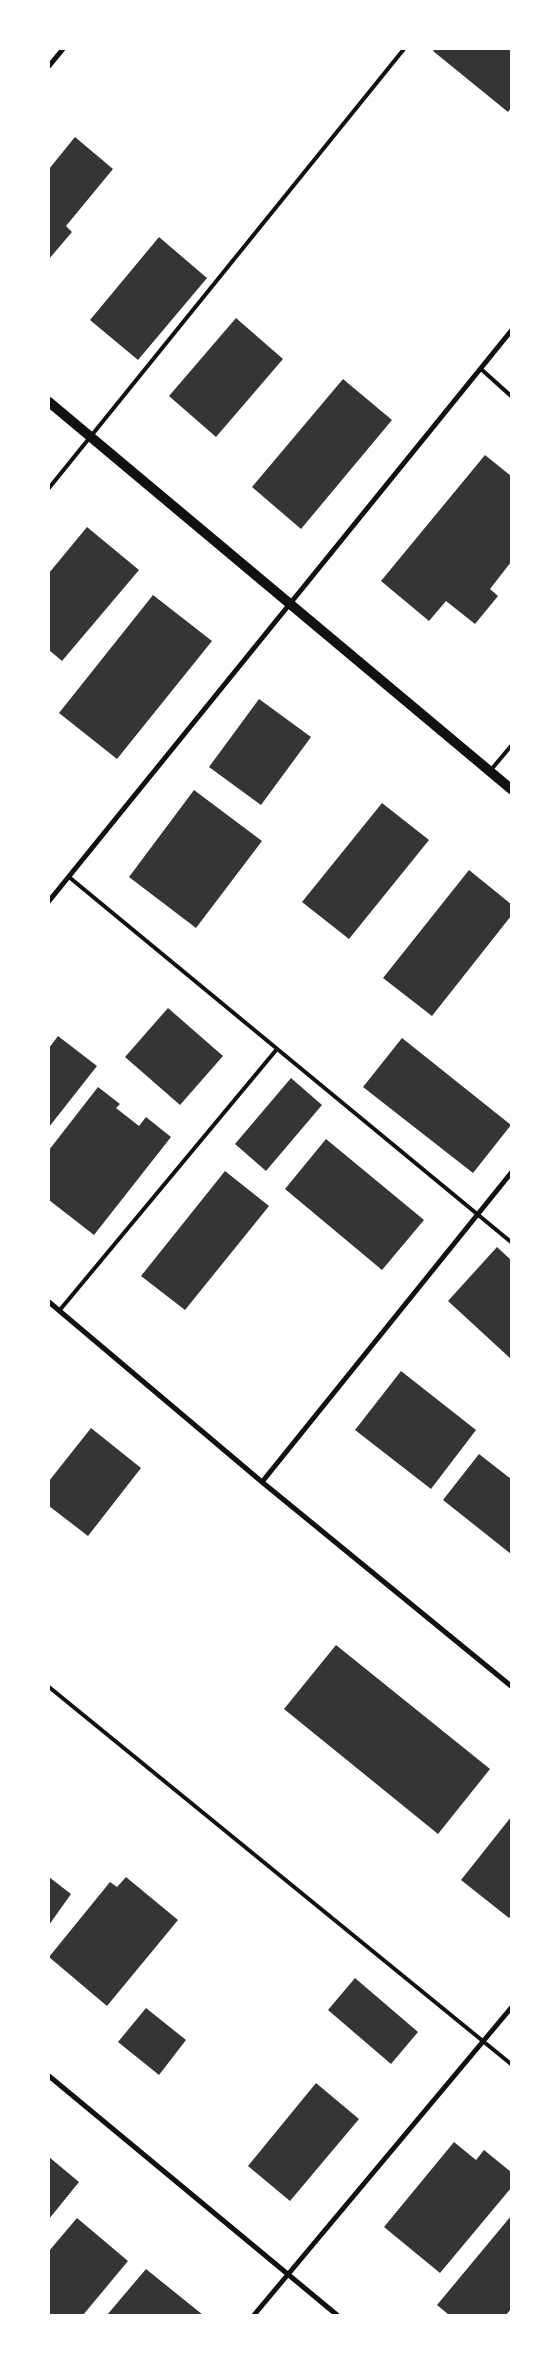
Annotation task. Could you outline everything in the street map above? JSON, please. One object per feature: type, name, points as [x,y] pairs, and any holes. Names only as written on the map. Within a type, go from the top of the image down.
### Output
[{"type":"main road","points":[[49,402],[511,789]]},
{"type":"street","points":[[49,66],[63,49]]},
{"type":"street","points":[[49,901],[511,331]]},
{"type":"street","points":[[262,1482],[511,1174]]},
{"type":"street","points":[[49,1302],[262,1482],[511,1686]]},
{"type":"street","points":[[254,2315],[511,2008]]},
{"type":"street","points":[[49,2076],[337,2315]]},
{"type":"lane","points":[[49,488],[404,49]]},
{"type":"lane","points":[[481,369],[511,396]]},
{"type":"lane","points":[[490,771],[511,746]]},
{"type":"lane","points":[[69,877],[511,1242]]},
{"type":"lane","points":[[60,1311],[277,1048]]},
{"type":"lane","points":[[49,1687],[511,2064]]},
{"type":"building","points":[[435,49],[511,49],[511,108],[508,112],[433,51]]},
{"type":"building","points":[[75,137],[113,169],[66,226],[72,232],[49,259],[49,169]]},
{"type":"building","points":[[159,237],[207,278],[138,360],[90,320]]},
{"type":"building","points":[[236,318],[283,359],[216,437],[169,396]]},
{"type":"building","points":[[343,379],[392,420],[301,529],[252,487]]},
{"type":"building","points":[[485,455],[511,476],[511,562],[490,589],[498,596],[475,624],[446,601],[429,621],[381,581]]},
{"type":"building","points":[[87,527],[139,570],[62,661],[49,650],[49,573]]},
{"type":"building","points":[[153,595],[212,641],[117,759],[59,713]]},
{"type":"building","points":[[259,699],[311,737],[261,805],[209,767]]},
{"type":"building","points":[[194,790],[262,841],[196,928],[129,877]]},
{"type":"building","points":[[382,803],[429,840],[349,939],[302,902]]},
{"type":"building","points":[[469,870],[511,904],[511,916],[432,1016],[383,978]]},
{"type":"building","points":[[168,1008],[223,1056],[180,1105],[125,1057]]},
{"type":"building","points":[[58,1036],[97,1066],[49,1127],[49,1048]]},
{"type":"building","points":[[402,1038],[511,1125],[473,1173],[363,1087]]},
{"type":"building","points":[[291,1078],[322,1105],[266,1171],[235,1144]]},
{"type":"building","points":[[98,1087],[120,1104],[116,1108],[139,1126],[146,1117],[171,1137],[94,1235],[49,1200],[49,1150]]},
{"type":"building","points":[[326,1139],[424,1220],[382,1270],[285,1189]]},
{"type":"building","points":[[225,1171],[269,1206],[185,1310],[141,1276]]},
{"type":"building","points":[[497,1247],[511,1260],[511,1359],[448,1301]]},
{"type":"building","points":[[401,1371],[476,1430],[431,1489],[355,1430]]},
{"type":"building","points":[[91,1428],[141,1468],[88,1536],[49,1506],[49,1481]]},
{"type":"building","points":[[479,1454],[511,1479],[511,1554],[443,1500]]},
{"type":"building","points":[[336,1645],[490,1769],[438,1834],[284,1709]]},
{"type":"building","points":[[511,1817],[511,1916],[509,1918],[461,1880]]},
{"type":"building","points":[[49,1877],[71,1894],[49,1925]]},
{"type":"building","points":[[126,1877],[178,1920],[107,2006],[49,1957],[110,1882],[117,1887]]},
{"type":"building","points":[[355,1978],[418,2032],[391,2064],[328,2010]]},
{"type":"building","points":[[146,2008],[186,2040],[159,2075],[118,2042]]},
{"type":"building","points":[[316,2083],[359,2119],[290,2201],[248,2166]]},
{"type":"building","points":[[454,2142],[476,2160],[484,2150],[511,2172],[511,2188],[440,2273],[384,2227]]},
{"type":"building","points":[[49,2157],[79,2182],[49,2219]]},
{"type":"building","points":[[511,2216],[511,2309],[506,2315],[449,2315],[437,2305]]},
{"type":"building","points":[[77,2218],[128,2261],[83,2315],[49,2315],[49,2251]]},
{"type":"building","points":[[146,2269],[203,2315],[107,2315]]}]
